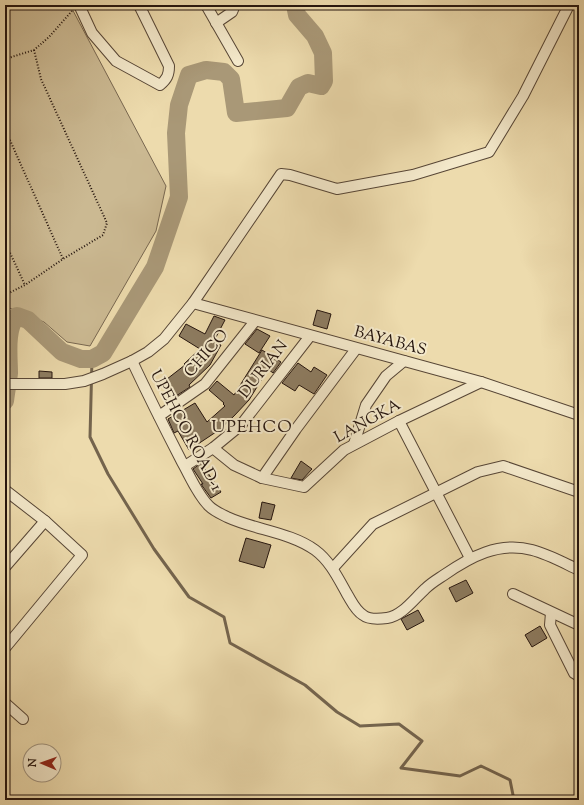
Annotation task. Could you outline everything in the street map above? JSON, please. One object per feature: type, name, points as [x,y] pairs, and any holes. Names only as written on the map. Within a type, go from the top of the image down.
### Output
[{"type":"street","points":[[76,8],[92,33],[116,61],[160,85],[167,80],[169,66],[139,5]]},
{"type":"street","points":[[206,5],[238,61]]},
{"type":"street","points":[[216,23],[232,12],[235,5]]},
{"type":"street","points":[[5,384],[65,384],[84,380],[99,376],[148,352],[164,339],[193,303],[281,174],[290,175],[336,189],[413,176],[489,152],[523,96],[569,5]]},
{"type":"street","name":"BAYABAS","points":[[193,303],[356,349],[481,382],[579,414]]},
{"type":"street","name":"CHICO","points":[[159,416],[205,384],[255,321]]},
{"type":"street","name":"DURIAN","points":[[185,466],[213,448],[241,425],[310,336]]},
{"type":"street","points":[[262,478],[296,429],[356,349]]},
{"type":"street","name":"UPEHCO ROAD-1","points":[[132,361],[185,466],[202,497],[209,506],[239,522],[287,536],[315,551],[333,568],[356,609],[364,616],[379,619],[396,615],[426,587],[470,558],[489,551],[510,547],[531,549],[579,570]]},
{"type":"street","points":[[354,444],[366,405],[386,376],[404,361]]},
{"type":"street","name":"LANGKA","points":[[213,448],[234,465],[262,478],[304,487],[344,450],[354,444],[481,382]]},
{"type":"street","points":[[399,421],[470,558]]},
{"type":"street","points":[[333,568],[374,524],[478,472],[503,466],[579,492]]},
{"type":"street","points":[[5,490],[45,521],[82,555],[5,648]]},
{"type":"street","points":[[5,567],[45,521]]},
{"type":"street","points":[[513,594],[579,625]]},
{"type":"street","points":[[552,613],[550,625],[574,673],[579,676]]},
{"type":"street","points":[[5,703],[23,719]]},
{"type":"path","points":[[5,58],[34,50],[49,37],[76,8]]},
{"type":"path","points":[[5,295],[25,285],[63,258],[103,235],[107,223],[41,79],[34,50]]},
{"type":"path","points":[[5,129],[63,258]]},
{"type":"path","points":[[5,242],[25,285]]},
{"type":"shaded area","points":[[5,5],[70,5],[166,186],[156,231],[90,346],[67,342],[44,322],[7,307],[5,310]]},
{"type":"building","points":[[317,310],[331,314],[327,329],[313,325]]},
{"type":"building","points":[[214,316],[225,320],[214,341],[221,345],[210,365],[189,385],[190,387],[176,396],[167,379],[185,365],[184,364],[200,349],[179,336],[186,324],[205,334]]},
{"type":"building","points":[[257,329],[270,336],[259,353],[245,344]]},
{"type":"building","points":[[262,350],[281,362],[273,373],[268,369],[249,400],[234,416],[219,430],[189,450],[178,431],[174,433],[168,419],[195,403],[207,422],[225,406],[223,404],[224,403],[209,390],[217,381],[234,395]]},
{"type":"building","points":[[298,363],[311,372],[314,367],[327,375],[314,394],[299,385],[295,391],[282,383]]},
{"type":"building","points":[[39,371],[52,372],[52,378],[39,378]]},
{"type":"building","points":[[301,461],[312,469],[302,480],[291,478]]},
{"type":"building","points":[[201,463],[221,492],[211,498],[193,469]]},
{"type":"building","points":[[262,502],[275,505],[271,520],[259,518]]},
{"type":"building","points":[[246,538],[271,545],[264,568],[239,561]]},
{"type":"building","points":[[466,580],[473,593],[456,602],[449,588]]},
{"type":"building","points":[[418,610],[424,621],[407,630],[401,619]]},
{"type":"building","points":[[540,626],[547,638],[532,647],[525,635]]},
{"type":"waterway","points":[[5,401],[9,373],[9,336],[13,322],[17,316],[28,320],[62,352],[81,359],[92,359],[103,353],[155,267],[179,197],[176,133],[179,105],[189,75],[206,70],[224,72],[231,79],[236,113],[287,108],[299,87],[308,83],[321,86],[324,81],[323,53],[315,36],[297,15],[295,5]]},
{"type":"waterway","points":[[92,359],[90,437],[108,474],[154,549],[189,597],[224,617],[230,643],[305,685],[337,712],[360,726],[399,724],[422,741],[401,768],[460,776],[481,766],[510,780],[514,800]]},
{"type":"district","name":"UPEHCO","points":[[252,428]]}]
